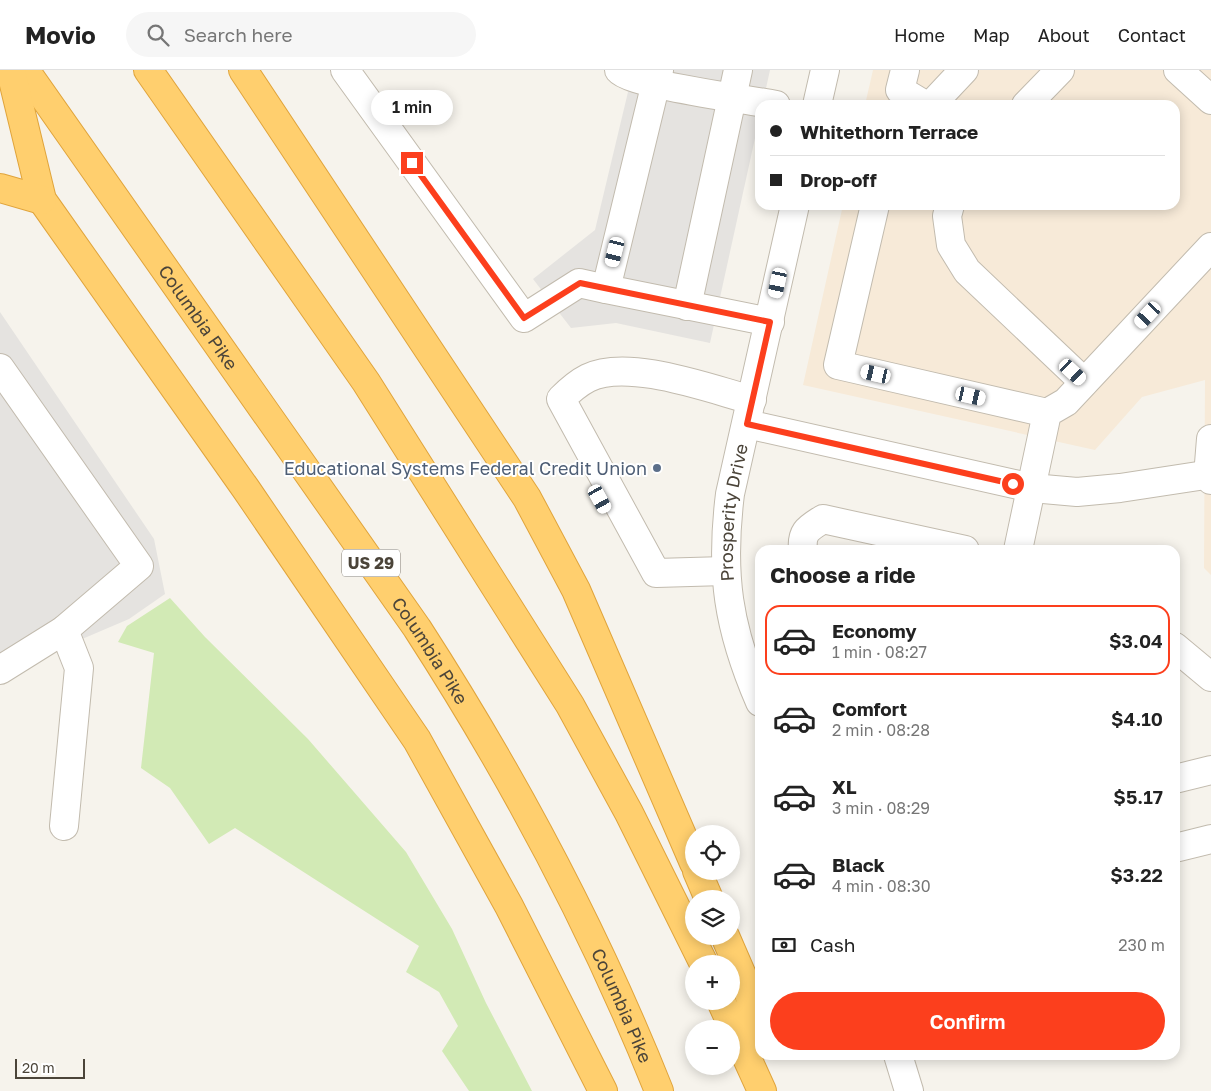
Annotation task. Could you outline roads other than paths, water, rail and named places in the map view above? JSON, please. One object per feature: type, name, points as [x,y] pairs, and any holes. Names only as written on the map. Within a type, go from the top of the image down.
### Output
[{"type":"highway","points":[[148,70],[366,382],[570,706],[650,855],[700,955]]},
{"type":"highway","points":[[242,70],[527,498],[576,590],[685,842]]},
{"type":"highway","points":[[19,73],[18,103],[42,200],[246,489],[417,740],[509,906],[603,1091]]},
{"type":"highway","name":"Columbia Pike","points":[[19,73],[417,628],[474,716],[572,895],[601,955],[659,1091]]},
{"type":"highway","points":[[0,188],[42,200]]},
{"type":"highway","points":[[729,945],[748,989],[755,1020]]},
{"type":"highway","points":[[725,1010],[762,1091]]},
{"type":"highway","points":[[764,1060],[772,1091]]},
{"type":"street","points":[[345,70],[524,318],[580,283],[770,322]]},
{"type":"street","points":[[619,70],[623,75],[657,77],[755,101]]},
{"type":"street","points":[[687,306],[738,70]]},
{"type":"street","points":[[818,100],[825,70]]},
{"type":"street","points":[[905,70],[900,90],[917,100]]},
{"type":"street","points":[[936,100],[964,70]]},
{"type":"street","points":[[1031,100],[1060,70]]},
{"type":"street","points":[[1178,70],[1211,100]]},
{"type":"street","points":[[606,289],[657,77]]},
{"type":"street","name":"Prosperity Drive","points":[[755,688],[738,641],[728,601],[725,571],[725,532],[730,494],[794,210]]},
{"type":"street","points":[[874,210],[838,365],[1047,414],[1066,402],[1211,247]]},
{"type":"street","points":[[949,210],[947,216],[951,245],[967,271],[1084,382]]},
{"type":"street","points":[[0,368],[140,566],[64,630],[0,670]]},
{"type":"street","points":[[725,571],[664,573],[561,399],[588,378],[605,372],[624,370],[648,374],[749,412],[1032,488],[1078,492],[1210,477],[1211,439]]},
{"type":"street","points":[[1019,545],[1047,414]]},
{"type":"street","points":[[803,545],[802,539],[808,529],[823,519],[875,540],[920,545]]},
{"type":"street","points":[[64,630],[79,668],[64,826]]},
{"type":"street","points":[[1180,651],[1211,677]]},
{"type":"street","points":[[1180,778],[1211,770]]},
{"type":"street","points":[[1180,847],[1211,839]]},
{"type":"street","points":[[900,1060],[909,1091]]},
{"type":"place","name":"Educational Systems Federal Credit Union","points":[[657,468]]}]
